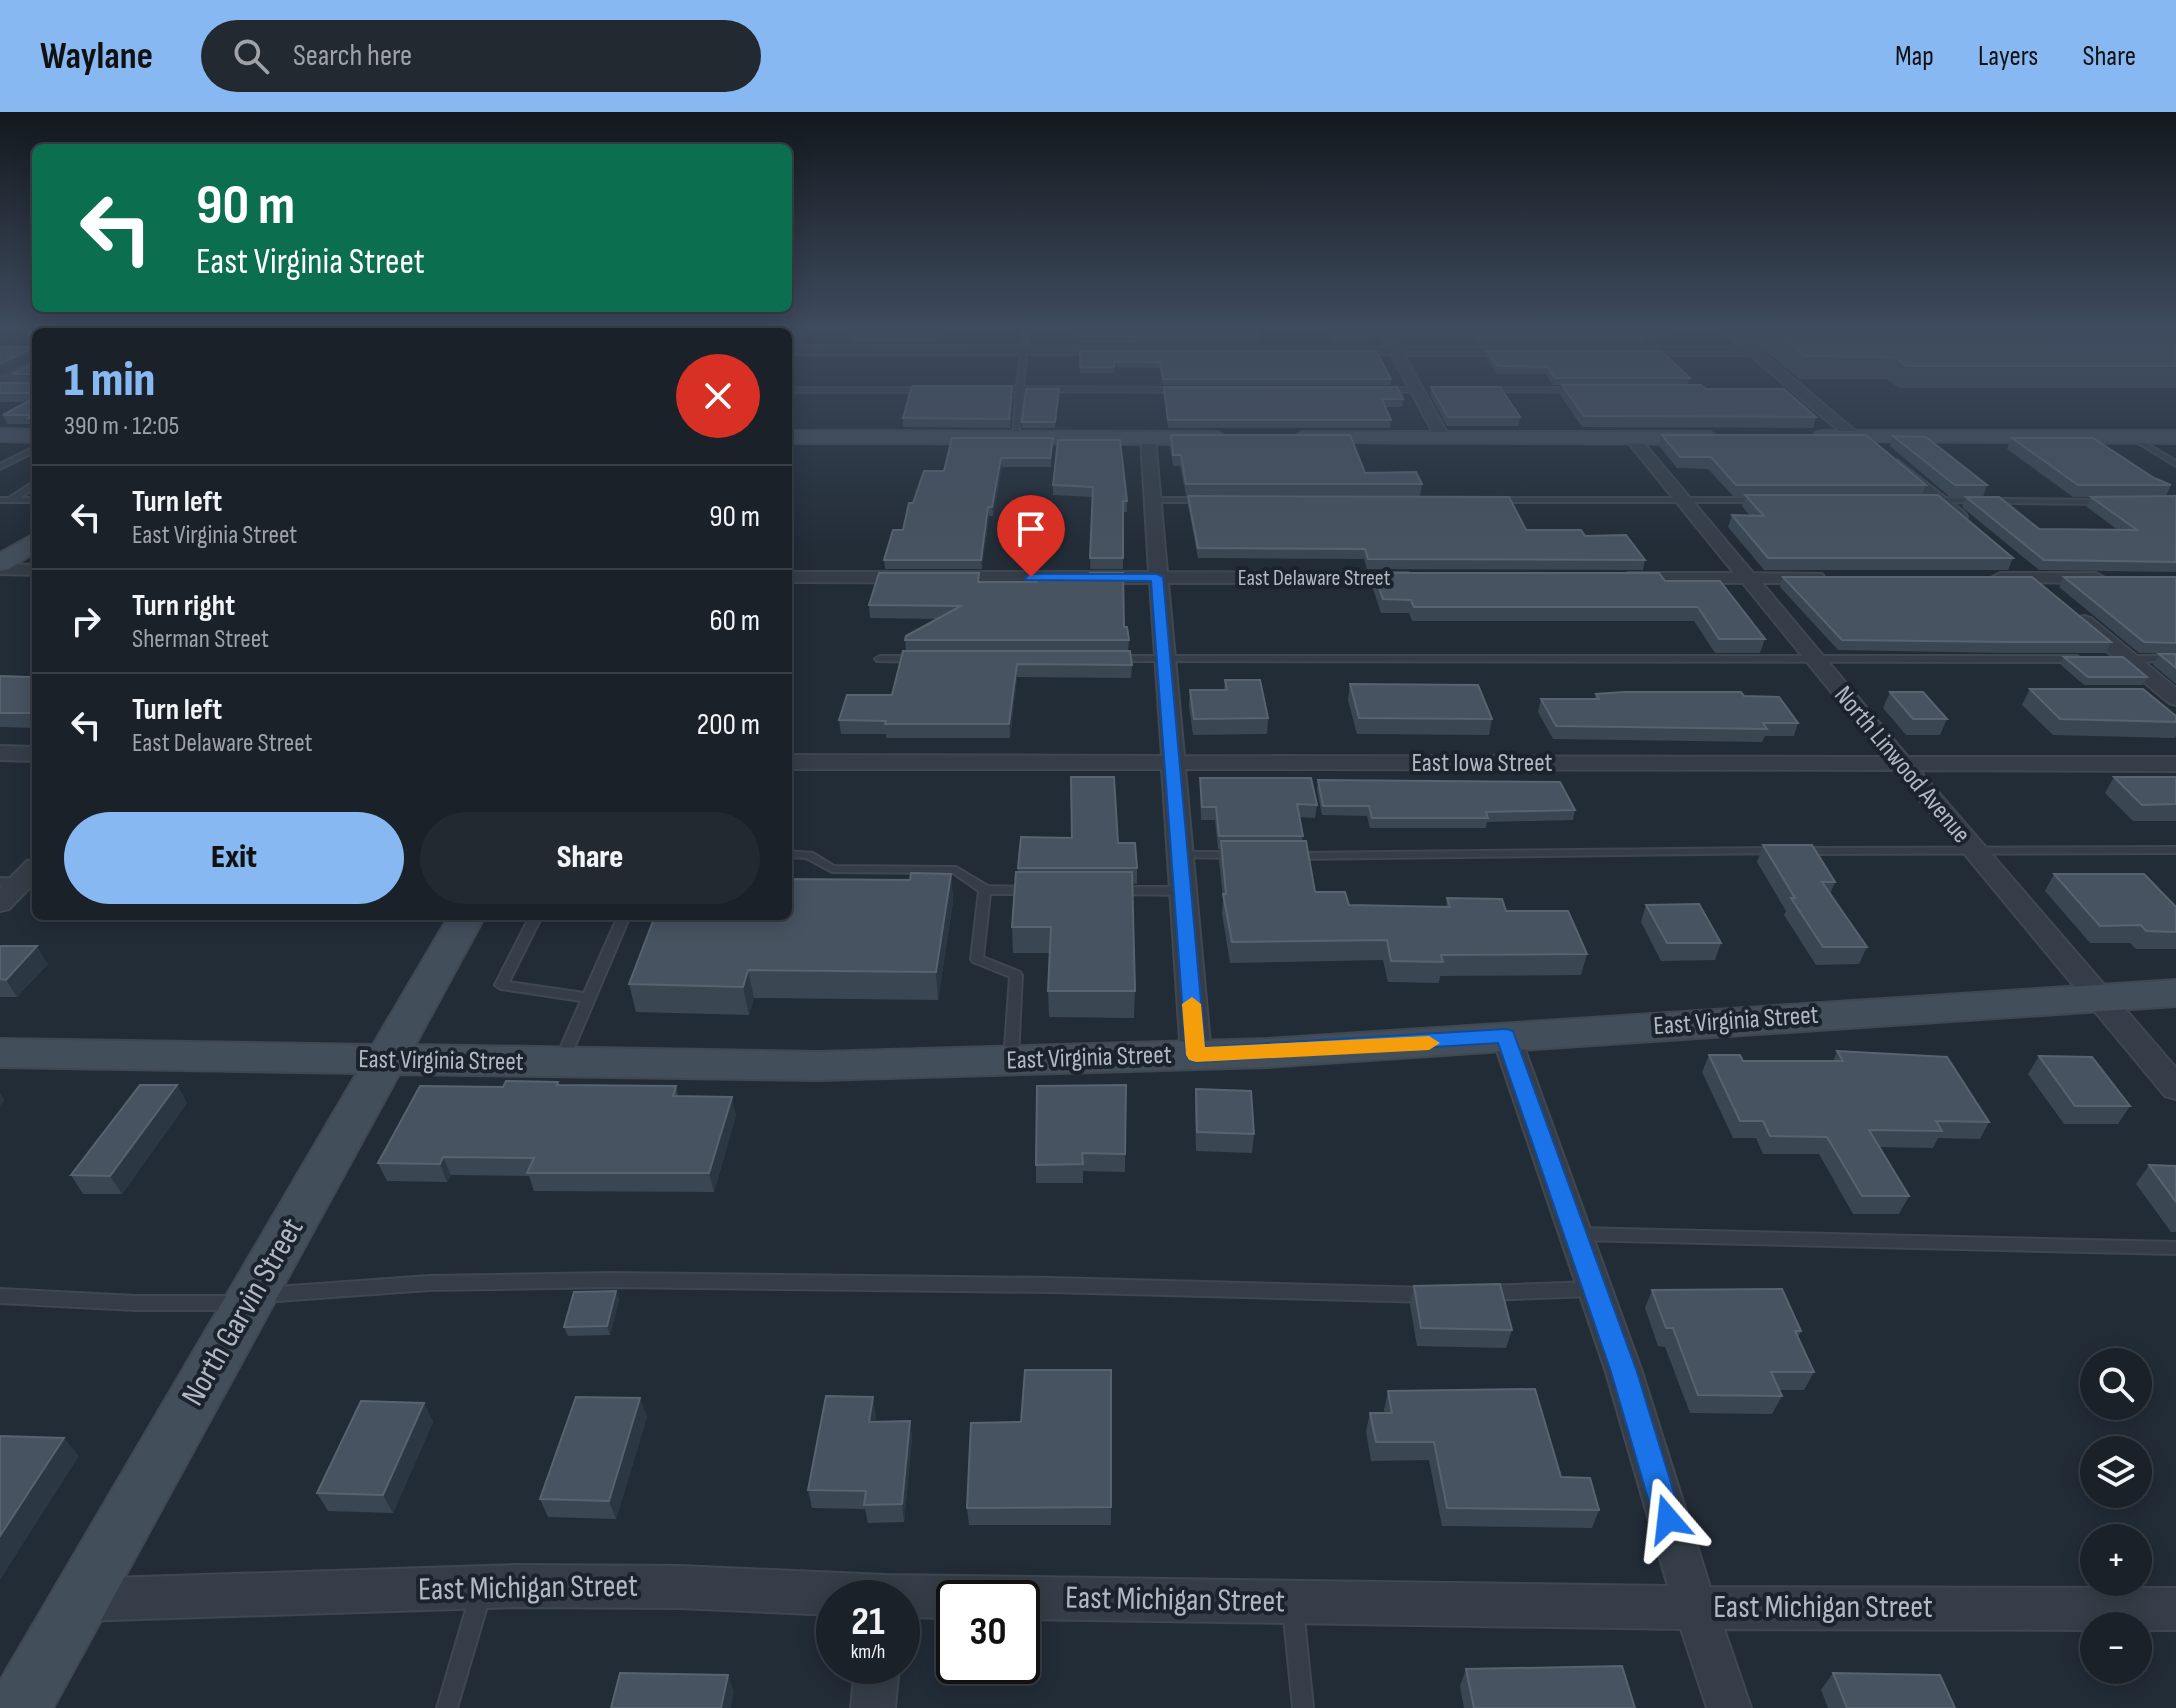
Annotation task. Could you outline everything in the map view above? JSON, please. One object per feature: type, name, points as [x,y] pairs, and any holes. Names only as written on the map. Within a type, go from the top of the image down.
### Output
[{"type":"main road","points":[[0,435],[32,436]]},
{"type":"main road","points":[[792,437],[1241,438]]},
{"type":"main road","points":[[1807,437],[2173,438]]},
{"type":"main road","points":[[1288,438],[1727,438]]},
{"type":"main road","points":[[0,567],[32,543]]},
{"type":"main road","name":"North Garvin Street","points":[[17,1690],[79,1600],[465,920]]},
{"type":"main road","name":"East Virginia Street","points":[[0,1053],[560,1064],[819,1066],[1011,1061],[1196,1055],[2176,993]]},
{"type":"street","points":[[1425,403],[1443,438]]},
{"type":"street","points":[[1816,403],[1932,500],[1974,530]]},
{"type":"street","points":[[1148,438],[1196,1055]]},
{"type":"street","name":"North Linwood Avenue","points":[[1632,438],[1971,848],[2176,1088]]},
{"type":"street","points":[[2008,559],[2061,603],[2120,659],[2176,699]]},
{"type":"street","points":[[0,567],[32,570]]},
{"type":"street","name":"East Delaware Street","points":[[792,577],[1429,578]]},
{"type":"street","points":[[1604,578],[1843,578]]},
{"type":"street","points":[[1984,578],[2118,578]]},
{"type":"street","points":[[0,753],[32,754]]},
{"type":"street","name":"East Iowa Street","points":[[792,762],[2176,764]]},
{"type":"street","points":[[0,903],[23,878]]},
{"type":"street","points":[[1506,1036],[1624,1372],[1695,1608],[1729,1708]]},
{"type":"street","name":"East Michigan Street","points":[[79,1600],[483,1587],[681,1587],[816,1594]]},
{"type":"street","name":"East Michigan Street","points":[[920,1597],[1695,1608],[2176,1609]]},
{"type":"street","points":[[873,1708],[875,1684]]},
{"type":"lane","points":[[1015,437],[1019,403]]},
{"type":"lane","points":[[2132,437],[2176,464]]},
{"type":"lane","points":[[0,467],[32,450]]},
{"type":"lane","points":[[11,500],[32,487]]},
{"type":"lane","points":[[0,500],[32,500]]},
{"type":"lane","points":[[1152,500],[1214,500]]},
{"type":"lane","points":[[1479,500],[1773,500]]},
{"type":"lane","points":[[1932,500],[2113,502]]},
{"type":"lane","points":[[880,659],[927,659]]},
{"type":"lane","points":[[1100,659],[2096,659]]},
{"type":"lane","points":[[2120,659],[2176,659]]},
{"type":"lane","points":[[1273,856],[1971,848],[2176,850]]},
{"type":"lane","points":[[792,854],[809,855],[832,869],[956,870],[985,890],[1046,890]]},
{"type":"lane","points":[[1179,855],[1257,856]]},
{"type":"lane","points":[[985,890],[977,959],[1016,975],[1011,1061]]},
{"type":"lane","points":[[1106,891],[1182,891]]},
{"type":"lane","points":[[534,920],[501,985],[589,998]]},
{"type":"lane","points":[[560,1064],[622,920]]},
{"type":"lane","points":[[1577,1234],[2176,1248]]},
{"type":"lane","points":[[0,1296],[136,1303],[249,1300],[429,1283],[611,1280],[1459,1294],[1595,1289]]},
{"type":"lane","points":[[447,1708],[483,1587]]},
{"type":"lane","points":[[1293,1602],[1303,1708]]},
{"type":"building","points":[[24,403],[32,403],[32,418],[28,418],[31,415],[3,415]]},
{"type":"building","points":[[907,403],[1010,403],[1009,419],[903,418]]},
{"type":"building","points":[[1024,403],[1057,403],[1055,422],[1022,422]]},
{"type":"building","points":[[1166,403],[1384,403],[1391,420],[1168,420]]},
{"type":"building","points":[[1440,403],[1511,403],[1520,417],[1448,417]]},
{"type":"building","points":[[1575,403],[1801,403],[1816,417],[1584,416]]},
{"type":"building","points":[[1171,435],[1350,435],[1365,473],[1416,472],[1422,484],[1186,484],[1181,455],[1173,455]]},
{"type":"building","points":[[1662,435],[1866,435],[1926,485],[1736,485],[1711,457],[1680,457]]},
{"type":"building","points":[[1893,436],[1926,437],[1987,485],[1955,485]]},
{"type":"building","points":[[952,438],[1053,438],[1050,458],[1001,458],[992,507],[988,507],[981,560],[884,560],[893,530],[903,530],[909,503],[913,503],[924,471],[944,471]]},
{"type":"building","points":[[2012,438],[2093,438],[2154,478],[2171,485],[2078,485]]},
{"type":"building","points":[[1058,440],[1120,440],[1127,501],[1123,501],[1123,558],[1090,558],[1093,487],[1053,485]]},
{"type":"building","points":[[1745,495],[1938,495],[2013,558],[1768,558],[1732,515],[1764,516]]},
{"type":"building","points":[[1188,496],[1509,497],[1526,530],[1581,530],[1585,536],[1626,535],[1645,560],[1368,559],[1365,549],[1198,548]]},
{"type":"building","points":[[2176,496],[2176,562],[2044,560],[1966,497],[1999,497],[2039,529],[2137,530],[2091,497]]},
{"type":"building","points":[[879,573],[979,573],[978,582],[1037,582],[1038,578],[1090,578],[1090,573],[1123,573],[1124,627],[1127,627],[1129,640],[905,640],[906,636],[961,606],[869,605]]},
{"type":"building","points":[[1374,573],[1659,573],[1665,581],[1720,581],[1765,639],[1719,639],[1698,607],[1414,607],[1411,600],[1383,599]]},
{"type":"building","points":[[1783,577],[2032,577],[2111,642],[1842,640]]},
{"type":"building","points":[[2064,577],[2176,577],[2176,643],[2144,642]]},
{"type":"building","points":[[903,651],[1130,651],[1132,665],[1017,664],[1009,724],[885,724],[886,721],[839,720],[847,695],[892,695]]},
{"type":"building","points":[[2159,654],[2176,654],[2176,668]]},
{"type":"building","points":[[2064,657],[2123,657],[2147,677],[2088,677]]},
{"type":"building","points":[[0,676],[31,677],[32,713],[0,713]]},
{"type":"building","points":[[1225,680],[1260,680],[1268,718],[1194,719],[1190,690],[1227,690]]},
{"type":"building","points":[[1350,684],[1478,685],[1492,719],[1359,718]]},
{"type":"building","points":[[2030,689],[2143,689],[2176,716],[2176,722],[2060,719]]},
{"type":"building","points":[[1741,692],[1744,696],[1779,697],[1798,723],[1763,723],[1767,729],[1556,726],[1541,699],[1599,699],[1596,694]]},
{"type":"building","points":[[1890,692],[1923,692],[1947,719],[1913,719]]},
{"type":"building","points":[[1071,777],[1114,777],[1118,843],[1135,843],[1137,868],[1018,868],[1021,837],[1072,838]]},
{"type":"building","points":[[2114,777],[2176,777],[2176,804],[2142,805]]},
{"type":"building","points":[[1200,778],[1311,778],[1317,805],[1297,804],[1303,836],[1219,836],[1216,807],[1202,807]]},
{"type":"building","points":[[1318,780],[1560,782],[1575,810],[1486,812],[1488,818],[1372,818],[1369,806],[1323,806]]},
{"type":"building","points":[[1221,841],[1306,841],[1315,892],[1345,892],[1349,905],[1450,907],[1447,898],[1502,899],[1506,911],[1568,911],[1587,954],[1441,955],[1443,962],[1391,961],[1387,940],[1232,942],[1223,894],[1226,894]]},
{"type":"building","points":[[1763,845],[1812,845],[1835,882],[1822,882],[1867,947],[1823,947],[1791,898],[1795,898]]},
{"type":"building","points":[[1016,872],[1132,872],[1135,991],[1048,991],[1051,927],[1012,927]]},
{"type":"building","points":[[911,873],[951,874],[936,972],[748,970],[743,987],[629,984],[653,920],[792,920],[792,879],[910,880]]},
{"type":"building","points":[[2054,874],[2144,874],[2176,907],[2176,932],[2146,931],[2141,925],[2100,926]]},
{"type":"building","points":[[1699,904],[1721,943],[1667,943],[1646,905]]},
{"type":"building","points":[[0,946],[37,946],[6,980],[0,979]]},
{"type":"building","points":[[1837,1051],[1947,1057],[1989,1122],[1936,1121],[1942,1131],[1869,1130],[1909,1196],[1862,1196],[1827,1137],[1770,1136],[1763,1121],[1740,1121],[1709,1055],[1740,1055],[1743,1061],[1843,1061]]},
{"type":"building","points":[[2039,1056],[2092,1057],[2130,1106],[2075,1106]]},
{"type":"building","points":[[506,1081],[558,1082],[557,1085],[676,1086],[673,1096],[732,1097],[709,1173],[527,1173],[534,1158],[443,1157],[440,1164],[378,1163],[420,1086],[503,1087]]},
{"type":"building","points":[[140,1085],[177,1085],[110,1176],[71,1175]]},
{"type":"building","points":[[1126,1085],[1125,1154],[1082,1153],[1083,1164],[1036,1165],[1037,1086]]},
{"type":"building","points":[[1196,1089],[1251,1091],[1254,1134],[1197,1132]]},
{"type":"building","points":[[2149,1165],[2176,1166],[2176,1202]]},
{"type":"building","points":[[1500,1284],[1512,1330],[1421,1328],[1414,1286]]},
{"type":"building","points":[[1782,1289],[1801,1331],[1795,1331],[1814,1372],[1771,1372],[1782,1396],[1698,1395],[1673,1328],[1666,1328],[1652,1290]]},
{"type":"building","points":[[616,1291],[607,1326],[564,1327],[574,1292]]},
{"type":"building","points":[[1025,1370],[1111,1370],[1111,1507],[967,1508],[971,1423],[1021,1422]]},
{"type":"building","points":[[1535,1389],[1561,1477],[1590,1478],[1599,1510],[1447,1508],[1434,1442],[1376,1442],[1370,1413],[1392,1413],[1388,1391]]},
{"type":"building","points":[[826,1396],[873,1397],[869,1422],[910,1421],[902,1504],[864,1505],[866,1491],[808,1490]]},
{"type":"building","points":[[576,1397],[640,1398],[609,1501],[540,1499]]},
{"type":"building","points":[[361,1401],[424,1403],[383,1495],[317,1493]]},
{"type":"building","points":[[0,1436],[64,1438],[0,1536]]},
{"type":"building","points":[[1622,1666],[1635,1708],[1474,1708],[1466,1669]]},
{"type":"building","points":[[620,1673],[728,1675],[721,1708],[611,1708]]},
{"type":"building","points":[[1833,1673],[1940,1675],[1955,1708],[1847,1708]]},
{"type":"slow traffic","points":[[1192,1004],[1196,1055],[1429,1043]]},
{"type":"route","points":[[1031,577],[1157,577],[1196,1055],[1420,1044],[1506,1036],[1624,1372],[1668,1519]]}]
